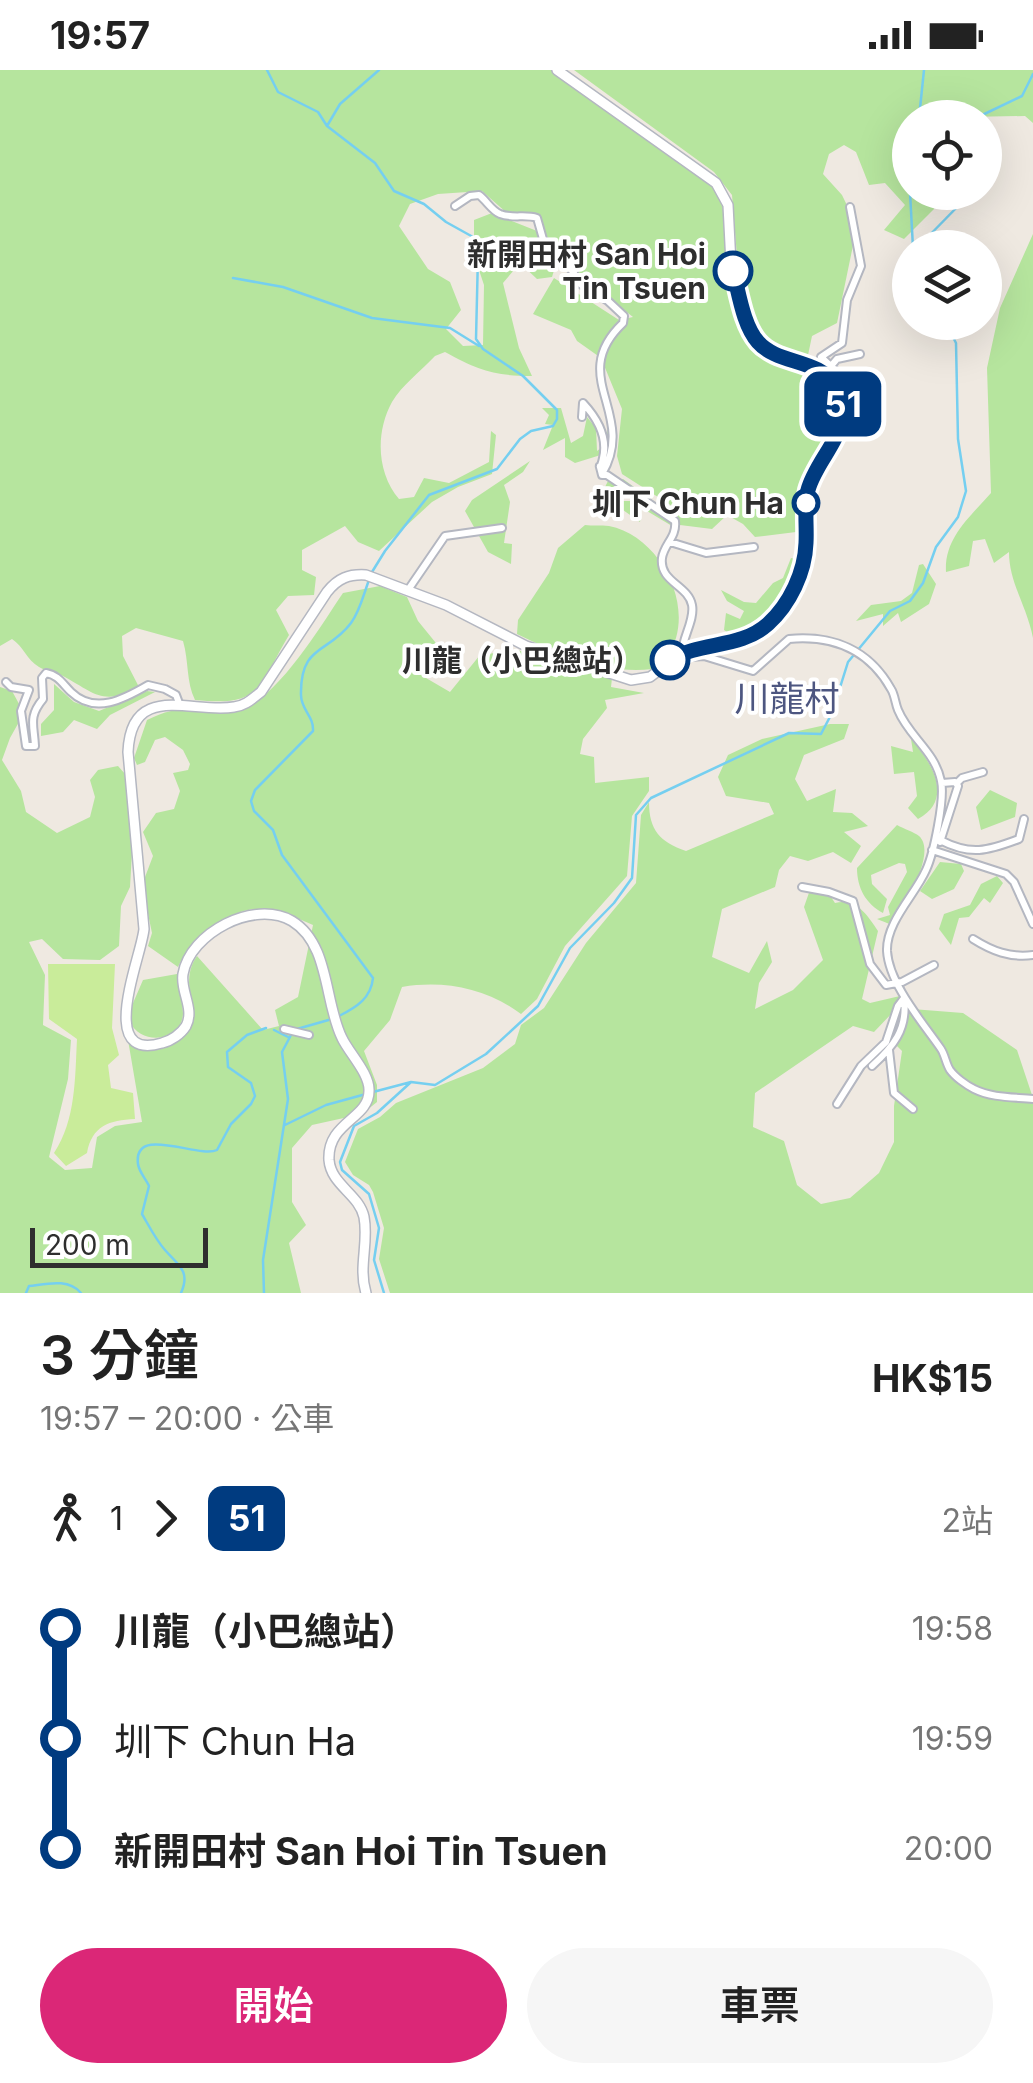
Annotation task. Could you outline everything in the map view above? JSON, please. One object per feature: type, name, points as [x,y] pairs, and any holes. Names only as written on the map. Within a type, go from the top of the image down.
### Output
[{"type":"main road","points":[[366,1293],[363,1214],[337,1181],[329,1158],[336,1132],[362,1108],[369,1086],[340,1035],[318,958],[303,929],[284,917],[252,913],[226,923],[189,958],[183,976],[189,1015],[179,1034],[152,1045],[136,1040],[126,1030],[124,1008],[144,930],[128,744],[134,726],[147,712],[164,704],[235,707],[251,700],[332,585],[346,576],[366,574],[446,605],[526,646],[628,679],[647,678],[682,654],[754,634],[773,620],[789,596],[804,560],[810,485],[842,426],[841,396],[825,374],[768,350],[755,338],[731,264],[728,206],[716,183],[557,70]]},
{"type":"street","points":[[454,206],[480,195],[506,216],[537,218],[544,240],[570,265],[572,278],[624,316],[608,337],[598,364],[613,426],[613,455],[602,474]]},
{"type":"street","points":[[841,396],[837,374],[821,357],[842,343],[847,300],[862,266],[850,207]]},
{"type":"street","points":[[831,366],[837,359],[860,354]]},
{"type":"street","points":[[582,417],[583,403],[600,425],[602,474]]},
{"type":"street","points":[[602,474],[670,515],[676,526],[662,557],[664,574],[687,594],[692,606],[682,654],[704,656],[753,671],[789,639],[833,642],[866,656],[890,688],[899,714],[930,754],[942,783],[936,851]]},
{"type":"street","points":[[408,590],[444,536],[502,528]]},
{"type":"street","points":[[670,542],[706,553],[754,546]]},
{"type":"street","points":[[6,682],[11,687],[29,690],[21,711],[26,746],[35,746],[30,722],[43,699],[42,678],[46,673],[56,675],[78,698],[96,705],[131,695],[148,685],[176,695],[178,704]]},
{"type":"street","points":[[983,772],[958,783],[955,803],[936,851],[889,934],[887,951],[896,984],[914,1007],[927,1034],[942,1050],[950,1070],[970,1088],[989,1095],[1033,1099]]},
{"type":"street","points":[[942,783],[958,783]]},
{"type":"street","points":[[940,840],[966,852],[979,852],[1018,839],[1024,820]]},
{"type":"street","points":[[936,851],[1006,874],[1014,882],[1033,924]]},
{"type":"street","points":[[802,888],[853,900],[870,964],[886,985],[934,965]]},
{"type":"street","points":[[973,939],[1015,957],[1033,955]]},
{"type":"street","points":[[904,998],[898,1006],[888,1046],[894,1093],[913,1109]]},
{"type":"street","points":[[284,1028],[309,1035]]},
{"type":"street","points":[[872,1066],[888,1046]]},
{"type":"street","points":[[838,1104],[861,1066],[888,1046]]},
{"type":"green space","points":[[0,70],[556,70],[707,180],[723,209],[730,279],[750,334],[767,354],[820,381],[842,401],[838,424],[804,482],[796,532],[755,537],[727,515],[712,529],[680,525],[672,506],[622,474],[617,456],[622,409],[601,358],[577,341],[571,330],[533,314],[554,278],[619,320],[633,317],[601,292],[601,279],[586,284],[569,256],[548,239],[539,215],[508,214],[482,191],[438,194],[410,204],[399,226],[428,269],[450,282],[461,310],[446,329],[463,346],[483,345],[484,285],[474,255],[474,220],[492,213],[537,231],[556,264],[552,277],[537,279],[520,263],[503,283],[519,348],[532,376],[487,371],[445,352],[435,356],[392,402],[381,439],[383,465],[399,499],[414,497],[424,478],[449,483],[489,462],[491,431],[496,435],[492,474],[432,502],[379,551],[358,542],[345,526],[302,550],[302,570],[316,577],[314,595],[288,596],[276,610],[289,635],[256,690],[246,696],[234,700],[195,700],[183,641],[136,628],[122,636],[123,656],[140,689],[115,696],[91,692],[41,668],[12,639],[0,646]]},
{"type":"green space","points":[[574,70],[1033,70],[1033,123],[1025,116],[1002,116],[1002,100],[892,100],[892,191],[885,183],[869,185],[856,152],[844,145],[829,154],[823,174],[842,195],[857,226],[837,323],[812,336],[807,360],[771,345],[760,332],[737,256],[732,195],[714,172]]},
{"type":"green space","points":[[901,210],[933,210],[913,230],[892,230],[892,234],[884,230]]},
{"type":"green space","points":[[1033,234],[1033,638],[1012,574],[1009,552],[994,563],[985,539],[973,541],[969,566],[946,572],[954,538],[991,493],[987,368],[993,340],[1002,340],[1002,304]]},
{"type":"green space","points":[[542,408],[561,408],[571,443],[583,436],[587,417],[596,428],[597,451],[606,444],[608,425],[611,437],[607,453],[575,463],[565,457],[565,438],[543,450],[553,425],[545,424],[549,415]]},
{"type":"green space","points":[[530,461],[523,472],[504,485],[510,502],[504,543],[512,544],[511,564],[488,552],[465,511],[472,500]]},
{"type":"green space","points":[[612,473],[613,485],[623,479],[659,505],[672,526],[642,508],[640,522],[623,510],[621,501],[632,501],[624,490],[605,487]]},
{"type":"green space","points":[[585,525],[609,526],[641,541],[665,568],[673,585],[679,621],[676,638],[652,669],[600,666],[517,634],[518,620],[549,573],[558,548]]},
{"type":"green space","points":[[791,558],[800,560],[796,573],[776,606],[734,637],[724,630],[726,613],[740,619],[744,611],[727,601],[721,590],[744,602],[756,603],[773,583],[783,578]]},
{"type":"green space","points":[[923,564],[936,584],[929,604],[901,622],[898,613],[883,626],[883,614],[856,621],[871,605],[901,601],[912,593],[919,565]]},
{"type":"green space","points":[[380,586],[407,597],[418,621],[440,648],[426,678],[450,692],[480,655],[517,650],[612,678],[611,687],[644,693],[605,700],[607,708],[583,739],[580,754],[594,757],[595,783],[649,777],[649,791],[632,816],[627,876],[565,946],[537,999],[521,1014],[494,998],[464,988],[402,987],[390,1020],[364,1051],[377,1085],[377,1102],[362,1114],[312,1125],[292,1148],[292,1202],[306,1225],[289,1243],[301,1293],[0,1293],[0,687],[12,691],[24,713],[2,760],[21,791],[26,812],[57,833],[90,817],[95,797],[90,780],[98,770],[118,766],[126,775],[132,852],[130,887],[121,906],[119,946],[100,960],[63,959],[42,939],[29,942],[45,975],[43,1025],[71,1040],[68,1079],[49,1157],[65,1170],[92,1168],[97,1137],[115,1126],[142,1122],[128,1040],[141,1048],[156,1050],[181,1039],[189,1030],[189,982],[197,956],[263,1030],[279,1026],[275,1010],[298,997],[313,925],[268,910],[243,911],[203,936],[178,967],[148,946],[152,933],[142,885],[153,856],[143,832],[156,813],[174,809],[180,791],[173,773],[188,770],[190,764],[183,750],[165,737],[155,740],[145,762],[137,765],[134,758],[147,720],[181,709],[232,711],[247,707],[279,681],[343,593]]},
{"type":"green space","points":[[54,684],[74,702],[99,711],[147,691],[155,692],[110,715],[97,729],[74,720],[63,732],[41,736],[41,724],[54,710]]},
{"type":"green space","points":[[830,724],[849,724],[844,739],[804,755],[795,779],[807,801],[836,789],[833,812],[852,813],[868,826],[844,832],[861,846],[851,863],[833,852],[808,861],[790,856],[779,870],[775,887],[722,909],[712,957],[749,973],[767,941],[772,962],[759,983],[755,1009],[793,990],[823,960],[804,907],[811,887],[827,891],[835,903],[855,905],[878,931],[862,999],[870,1003],[900,996],[894,1011],[874,1032],[853,1026],[755,1093],[753,1127],[784,1141],[797,1185],[821,1204],[850,1198],[879,1173],[894,1142],[894,1106],[902,1051],[885,1034],[912,1009],[963,1013],[1017,1050],[1033,1098],[1033,1293],[390,1293],[379,1259],[384,1228],[373,1192],[353,1175],[345,1162],[358,1129],[396,1103],[483,1068],[515,1044],[521,1025],[544,1008],[586,943],[636,883],[641,815],[649,802],[658,834],[686,851],[774,814],[769,803],[726,796],[718,777],[728,755],[762,739]]},
{"type":"green space","points":[[911,739],[932,769],[937,791],[929,811],[918,819],[908,808],[917,796],[914,772],[894,774],[891,746],[913,752]]},
{"type":"green space","points":[[990,790],[1017,803],[1015,817],[981,830],[976,807]]},
{"type":"green space","points":[[897,825],[919,836],[924,855],[916,881],[892,925],[877,919],[890,915],[888,907],[907,872],[905,864],[871,875],[872,884],[887,899],[883,913],[864,895],[857,868]]},
{"type":"green space","points":[[940,862],[961,864],[964,871],[954,889],[932,899],[920,891]]},
{"type":"green space","points":[[997,876],[1003,883],[990,903],[984,898],[969,917],[959,918],[951,945],[939,929],[944,914],[970,905],[981,884]]},
{"type":"green space","points":[[48,964],[115,964],[112,1028],[119,1055],[108,1065],[111,1088],[133,1093],[135,1119],[103,1126],[93,1136],[87,1153],[66,1166],[54,1153],[70,1113],[77,1039],[49,1019]]},
{"type":"green space","points":[[177,974],[183,1009],[181,1024],[160,1038],[142,1035],[130,1022],[130,1010],[143,980]]},
{"type":"waterway","points":[[267,70],[278,92],[318,112],[327,126],[375,163],[394,191],[424,204],[473,237],[478,255],[476,339],[483,349],[523,376],[557,410],[553,426],[531,431],[520,439],[497,469],[429,495],[372,572]]},
{"type":"waterway","points":[[327,126],[340,104],[379,70]]},
{"type":"waterway","points":[[921,100],[924,70]]},
{"type":"waterway","points":[[1002,106],[1022,96],[1033,74]]},
{"type":"waterway","points":[[911,210],[912,230]]},
{"type":"waterway","points":[[935,230],[954,210]]},
{"type":"waterway","points":[[233,278],[283,287],[372,318],[450,328],[479,346]]},
{"type":"waterway","points":[[373,1092],[411,1082],[435,1085],[486,1054],[538,1006],[570,948],[614,903],[632,878],[636,815],[651,798],[789,733],[821,734],[848,662],[890,611],[910,601],[923,583],[936,547],[958,517],[966,491],[958,439],[954,340]]},
{"type":"waterway","points":[[339,1016],[362,1001],[373,978],[282,855],[273,830],[254,811],[251,801],[255,790],[313,731],[302,700],[305,667],[310,658],[351,623],[369,580]]},
{"type":"waterway","points":[[297,1029],[332,1019]]},
{"type":"waterway","points":[[181,1293],[185,1279],[182,1269],[142,1214],[149,1186],[138,1164],[139,1152],[156,1144],[217,1150],[231,1124],[255,1096],[251,1083],[228,1067],[227,1052],[247,1035],[266,1028]]},
{"type":"waterway","points":[[274,1030],[288,1037]]},
{"type":"waterway","points":[[264,1293],[263,1260],[288,1099],[282,1052],[291,1035]]},
{"type":"waterway","points":[[384,1293],[374,1260],[379,1228],[369,1194],[342,1170],[340,1162],[354,1126],[377,1113],[410,1083]]},
{"type":"waterway","points":[[285,1125],[326,1105],[366,1094]]},
{"type":"waterway","points":[[26,1293],[29,1286],[57,1283],[70,1285],[81,1293]]},
{"type":"bus line","name":"51","points":[[670,660],[748,638],[780,610],[803,566],[810,485],[843,421],[841,396],[830,378],[820,370],[768,350],[757,341],[733,271]]},
{"type":"place","name":"新開田村 San Hoi Tin Tsuen","points":[[733,271]]},
{"type":"place","name":"圳下 Chun Ha","points":[[806,503]]},
{"type":"place","name":"川龍（小巴總站）","points":[[670,660]]},
{"type":"district","name":"川龍村","points":[[787,698]]}]
